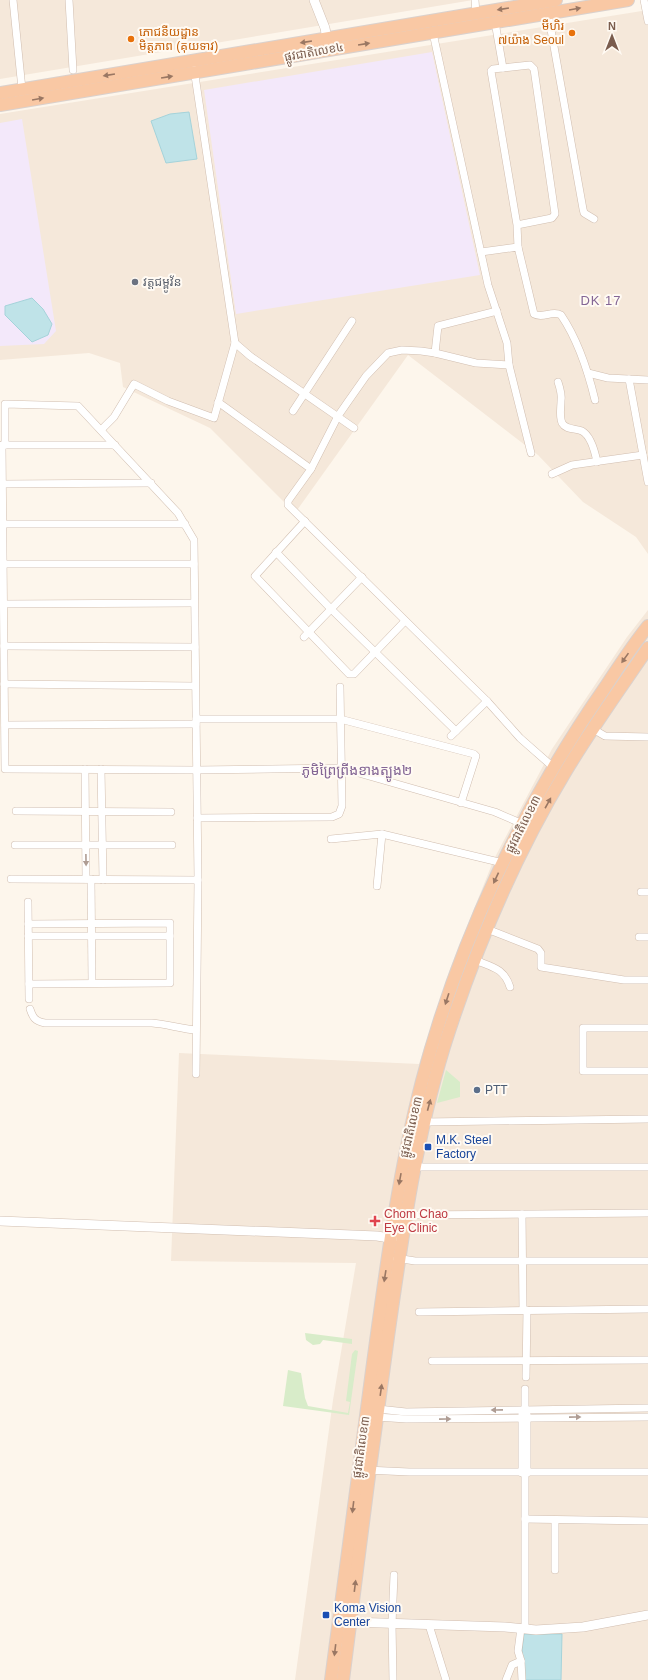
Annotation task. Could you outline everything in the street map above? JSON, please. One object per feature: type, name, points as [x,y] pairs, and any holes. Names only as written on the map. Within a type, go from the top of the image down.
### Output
[{"type":"highway","name":"ផ្លូវជាតិលេខ៤","points":[[0,105],[69,88],[328,44],[476,13],[556,0]]},
{"type":"highway","name":"ផ្លូវជាតិលេខ៤","points":[[328,44],[433,33],[628,0]]},
{"type":"highway","name":"ផ្លូវជាតិលេខ៤","points":[[0,93],[22,89],[69,88]]},
{"type":"highway","name":"ផ្លូវជាតិលេខ៣","points":[[342,1680],[350,1622],[364,1469],[378,1413],[396,1239],[410,1132],[433,1044],[463,955],[522,823],[553,767],[581,721],[648,626]]},
{"type":"highway","name":"ផ្លូវជាតិលេខ៣","points":[[396,1239],[406,1214],[414,1166],[424,1122],[445,1045],[487,929],[534,829],[564,774],[648,648]]},
{"type":"highway","name":"ផ្លូវជាតិលេខ៣","points":[[331,1680],[364,1469],[394,1258]]},
{"type":"street","points":[[13,0],[22,89]]},
{"type":"street","points":[[69,0],[73,70]]},
{"type":"street","points":[[314,0],[328,44]]},
{"type":"street","points":[[474,0],[476,13]]},
{"type":"street","points":[[644,0],[648,21]]},
{"type":"street","points":[[548,13],[582,209],[584,213],[594,219]]},
{"type":"street","points":[[495,22],[503,68]]},
{"type":"street","points":[[433,33],[488,285],[507,343],[509,365],[532,453]]},
{"type":"street","points":[[517,225],[552,218],[555,214],[533,66],[530,65],[493,69],[491,71],[517,225],[518,247],[534,314],[540,316],[554,313],[561,315],[574,339],[588,373],[595,400]]},
{"type":"street","points":[[101,430],[114,417],[134,384],[168,400],[214,418],[235,343],[194,67]]},
{"type":"street","points":[[481,252],[518,247]]},
{"type":"street","points":[[435,353],[438,326],[497,311]]},
{"type":"street","points":[[293,411],[352,321]]},
{"type":"street","points":[[235,343],[250,356],[354,428]]},
{"type":"street","points":[[509,365],[476,363],[435,353],[402,350],[388,353],[366,376],[338,416],[311,469],[287,502],[305,522],[487,701],[520,738],[553,767]]},
{"type":"street","points":[[588,373],[608,378],[648,380]]},
{"type":"street","points":[[629,379],[645,458],[648,482]]},
{"type":"street","points":[[558,382],[562,401],[560,416],[563,424],[568,428],[581,431],[587,436],[594,449],[597,462]]},
{"type":"street","points":[[218,402],[311,469]]},
{"type":"street","points":[[196,1074],[198,880],[196,770],[194,603],[194,540],[178,513],[76,405],[5,404],[5,445],[2,445],[2,524],[5,769],[196,770],[341,768],[495,812],[534,829]]},
{"type":"street","points":[[5,445],[115,445]]},
{"type":"street","points":[[552,474],[572,465],[645,458]]},
{"type":"street","points":[[2,484],[150,483]]},
{"type":"street","points":[[305,522],[255,576],[351,675],[405,621]]},
{"type":"street","points":[[2,524],[185,524]]},
{"type":"street","points":[[276,552],[330,608],[376,651],[453,733],[487,701]]},
{"type":"street","points":[[3,564],[194,564]]},
{"type":"street","points":[[304,637],[330,608],[362,577]]},
{"type":"street","points":[[3,604],[194,603]]},
{"type":"street","points":[[4,646],[195,647]]},
{"type":"street","points":[[4,684],[195,686]]},
{"type":"street","points":[[197,818],[332,817],[339,814],[342,806],[340,686]]},
{"type":"street","points":[[5,725],[340,719],[474,754],[476,756],[461,803]]},
{"type":"street","points":[[593,729],[604,736],[648,738]]},
{"type":"street","points":[[85,769],[86,845],[92,923],[92,983]]},
{"type":"street","points":[[101,769],[103,880]]},
{"type":"street","points":[[16,811],[171,812]]},
{"type":"street","points":[[331,839],[382,834],[503,863]]},
{"type":"street","points":[[377,886],[382,834]]},
{"type":"street","points":[[15,845],[172,845]]},
{"type":"street","points":[[11,879],[198,880]]},
{"type":"street","points":[[28,902],[29,999]]},
{"type":"street","points":[[28,924],[170,923],[170,983],[29,984]]},
{"type":"street","points":[[487,929],[538,949],[541,953],[541,967],[624,980],[648,980]]},
{"type":"street","points":[[28,936],[170,936]]},
{"type":"street","points":[[639,937],[648,936]]},
{"type":"street","points":[[475,960],[502,971],[507,977],[510,987]]},
{"type":"street","points":[[30,1009],[33,1018],[38,1022],[44,1023],[152,1023],[196,1030]]},
{"type":"street","points":[[648,1028],[583,1028],[583,1072],[648,1071]]},
{"type":"street","points":[[424,1122],[648,1119]]},
{"type":"street","points":[[414,1166],[648,1167]]},
{"type":"street","points":[[406,1214],[648,1213]]},
{"type":"street","points":[[522,1214],[526,1377]]},
{"type":"street","points":[[0,1221],[396,1239]]},
{"type":"street","points":[[394,1258],[414,1261],[648,1261]]},
{"type":"street","points":[[419,1312],[648,1309]]},
{"type":"street","points":[[432,1361],[648,1360]]},
{"type":"street","points":[[522,1680],[521,1661],[518,1651],[523,1629],[525,1389]]},
{"type":"street","points":[[378,1413],[648,1408]]},
{"type":"street","points":[[378,1413],[406,1419],[648,1417]]},
{"type":"street","points":[[364,1469],[525,1472],[648,1472]]},
{"type":"street","points":[[525,1519],[648,1521]]},
{"type":"street","points":[[555,1520],[555,1570]]},
{"type":"street","points":[[393,1680],[392,1624],[394,1575]]},
{"type":"street","points":[[350,1622],[536,1630],[583,1627],[648,1615]]},
{"type":"street","points":[[428,1625],[446,1680]]},
{"type":"street","points":[[506,1680],[512,1665],[521,1661]]},
{"type":"shaded area","points":[[0,0],[473,0],[0,79]]},
{"type":"shaded area","points":[[648,10],[648,554],[636,537],[583,502],[538,455],[408,355],[295,513],[210,428],[123,387],[120,363],[89,353],[0,360],[0,114]]},
{"type":"shaded area","points":[[432,52],[480,275],[236,314],[204,90]]},
{"type":"shaded area","points":[[22,119],[56,331],[44,344],[0,346],[0,123]]},
{"type":"shaded area","points":[[648,610],[648,1680],[295,1680],[333,1400],[356,1263],[171,1261],[179,1053],[419,1064],[450,969],[494,859],[552,749],[627,637]]},
{"type":"green space","points":[[446,1070],[460,1082],[460,1097],[437,1103]]},
{"type":"green space","points":[[305,1333],[352,1339],[352,1344],[323,1340],[320,1344],[313,1345],[306,1340]]},
{"type":"green space","points":[[355,1350],[358,1351],[349,1415],[283,1406],[288,1370],[301,1373],[305,1398],[308,1406],[348,1413],[350,1402],[346,1401],[352,1354]]},
{"type":"water","points":[[189,112],[197,159],[166,163],[151,121],[170,114]]},
{"type":"water","points":[[32,298],[43,309],[52,324],[48,335],[32,342],[5,315],[5,306]]},
{"type":"water","points":[[524,1634],[562,1634],[561,1680],[525,1680],[522,1650]]},
{"type":"place","name":"មីហិរ ៧យ៉ាង Seoul","points":[[572,33]]},
{"type":"place","name":"ភោជនីយដ្ឋាន មិត្តភាព (គុយទាវ)","points":[[131,39]]},
{"type":"place","name":"វត្តជម្ពូវ័ន","points":[[135,282]]},
{"type":"place","name":"PTT","points":[[477,1090]]},
{"type":"place","name":"M.K. Steel Factory","points":[[428,1147]]},
{"type":"place","name":"Chom Chao Eye Clinic","points":[[375,1221]]},
{"type":"place","name":"Koma Vision Center","points":[[326,1615]]},
{"type":"district","name":"DK 17","points":[[601,300]]},
{"type":"district","name":"ភូមិព្រៃព្រីងខាងត្បូង២","points":[[357,770]]}]
